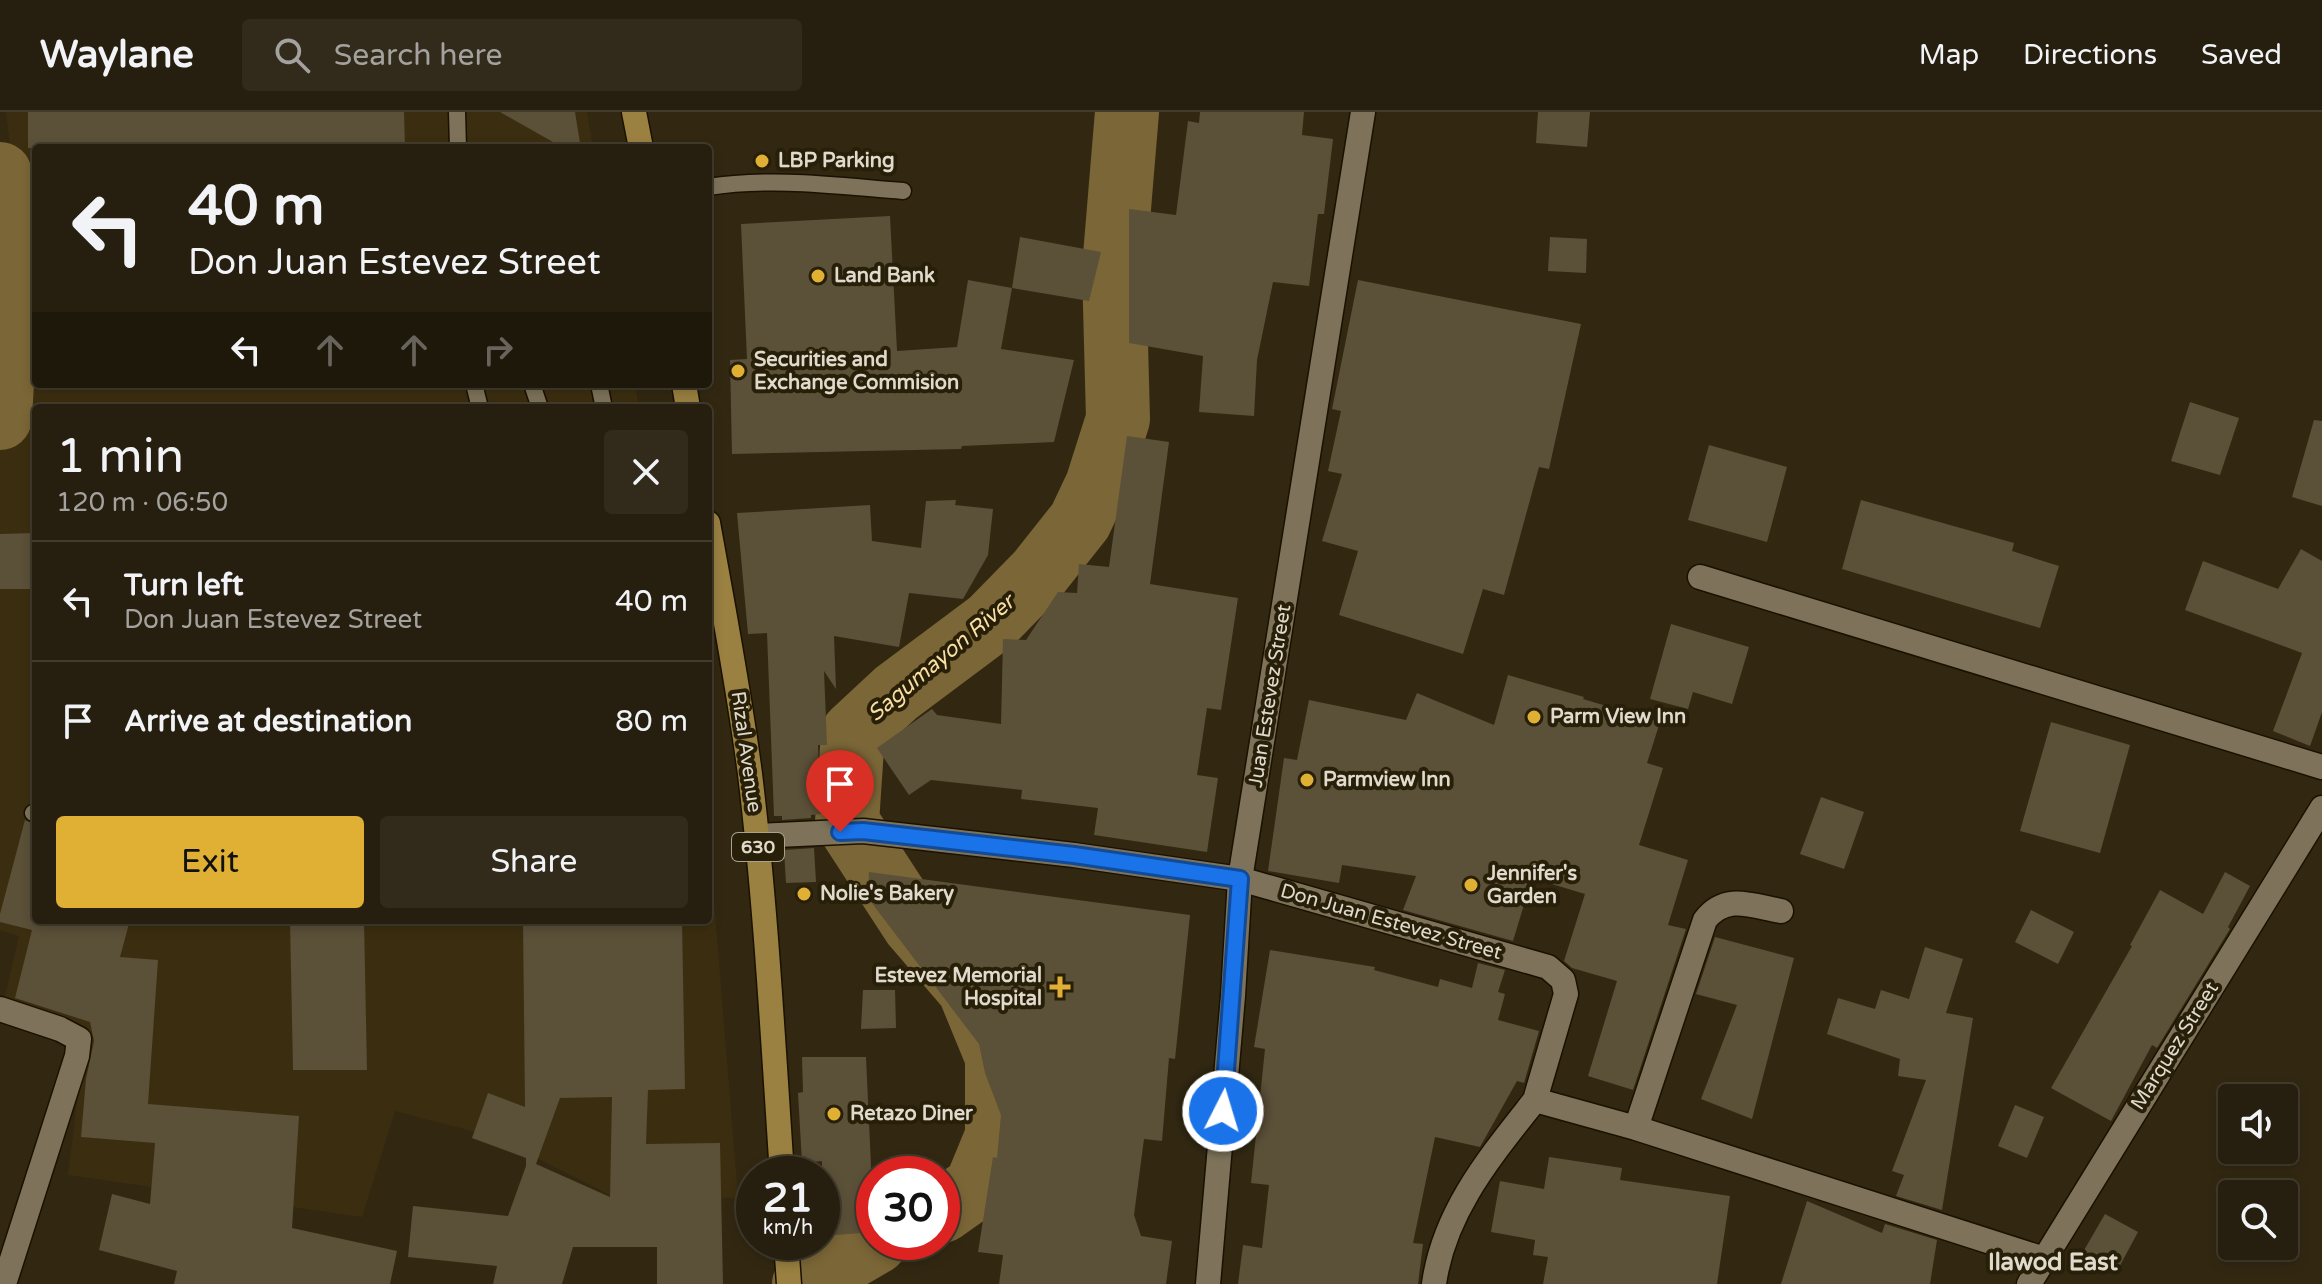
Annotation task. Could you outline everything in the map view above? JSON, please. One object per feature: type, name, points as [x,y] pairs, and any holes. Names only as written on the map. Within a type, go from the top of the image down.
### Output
[{"type":"main road","points":[[634,112],[640,144]]},
{"type":"main road","name":"Rizal Avenue","points":[[712,567],[715,600],[740,703],[757,836],[781,1156]]},
{"type":"main road","points":[[787,1260],[789,1284]]},
{"type":"street","name":"Juan Estevez Street","points":[[1208,1284],[1240,879],[1363,112]]},
{"type":"street","points":[[1700,577],[2322,767]]},
{"type":"street","name":"Marquez Street","points":[[2029,1284],[2322,808]]},
{"type":"street","name":"Don Juan Estevez Street","points":[[757,836],[863,831],[1074,855],[1240,879],[1548,967],[1563,980],[1566,994],[1535,1100],[1478,1173],[1449,1225],[1434,1284]]},
{"type":"street","points":[[1636,1128],[1705,920],[1713,910],[1725,903],[1781,911]]},
{"type":"street","points":[[0,1009],[60,1029],[79,1039],[77,1056],[4,1284]]},
{"type":"street","points":[[1535,1100],[1636,1128],[2044,1259]]},
{"type":"lane","points":[[457,112],[458,144]]},
{"type":"lane","points":[[712,186],[736,182],[789,182],[903,191]]},
{"type":"shaded area","points":[[6,112],[587,112],[592,144],[32,144],[32,388],[636,388],[638,404],[32,404],[32,924],[712,924],[712,894],[736,1198],[612,1196],[495,1137],[395,1111],[362,1217],[68,1175],[86,1031],[2,1009],[19,936],[0,930],[0,434],[24,266]]},
{"type":"building","points":[[28,112],[404,112],[405,144],[32,144],[32,148],[28,148]]},
{"type":"building","points":[[500,112],[575,112],[580,143],[556,144]]},
{"type":"building","points":[[1200,112],[1304,112],[1302,135],[1333,139],[1324,214],[1318,214],[1309,286],[1273,282],[1257,360],[1254,416],[1199,412],[1203,356],[1129,343],[1129,209],[1176,215],[1188,121],[1199,123]]},
{"type":"building","points":[[1538,112],[1590,112],[1587,147],[1536,143]]},
{"type":"building","points":[[890,216],[897,351],[957,347],[968,280],[1012,288],[1001,349],[1074,360],[1054,442],[962,446],[961,449],[732,454],[730,360],[747,359],[741,224]]},
{"type":"building","points":[[1020,237],[1101,252],[1089,301],[1012,288]]},
{"type":"building","points":[[1550,237],[1587,239],[1586,273],[1548,271]]},
{"type":"building","points":[[1358,280],[1581,324],[1549,469],[1539,467],[1504,595],[1483,589],[1463,654],[1339,615],[1358,551],[1322,541],[1342,474],[1328,471],[1341,411],[1332,409]]},
{"type":"building","points":[[2190,402],[2239,418],[2220,475],[2171,461]]},
{"type":"building","points":[[2314,420],[2322,421],[2322,506],[2292,497]]},
{"type":"building","points":[[1127,436],[1169,442],[1150,584],[1238,598],[1221,710],[1207,708],[1197,775],[1218,778],[1207,852],[1094,835],[1098,808],[1021,799],[1022,790],[931,780],[909,795],[877,748],[932,709],[937,715],[1001,724],[1003,639],[1026,640],[1058,592],[1077,593],[1079,564],[1109,567]]},
{"type":"building","points":[[1709,445],[1787,467],[1767,542],[1688,520]]},
{"type":"building","points":[[956,500],[955,505],[993,509],[988,555],[963,599],[909,593],[899,647],[834,636],[836,689],[824,671],[827,745],[818,745],[821,814],[811,815],[811,818],[782,820],[782,816],[774,816],[767,633],[748,634],[737,513],[870,505],[872,541],[921,548],[926,501]]},
{"type":"building","points":[[1861,500],[2014,543],[2012,551],[2059,566],[2040,628],[1842,569]]},
{"type":"building","points":[[32,533],[32,589],[0,589],[0,534]]},
{"type":"building","points":[[2301,549],[2322,561],[2322,712],[2310,746],[2273,731],[2302,653],[2185,610],[2203,561],[2278,589]]},
{"type":"building","points":[[1671,624],[1749,647],[1732,704],[1693,692],[1688,709],[1650,699]]},
{"type":"building","points":[[1508,675],[1660,722],[1647,763],[1663,768],[1639,845],[1688,860],[1668,925],[1686,929],[1633,1090],[1588,1076],[1617,981],[1572,968],[1564,961],[1585,894],[1532,878],[1513,941],[1403,910],[1416,876],[1342,865],[1339,883],[1268,871],[1284,758],[1297,760],[1309,700],[1406,720],[1417,693],[1494,725]]},
{"type":"building","points":[[2051,722],[2130,745],[2100,853],[2020,831]]},
{"type":"building","points":[[1821,797],[1864,812],[1844,869],[1800,854]]},
{"type":"building","points":[[25,820],[32,823],[32,924],[129,924],[120,957],[158,960],[148,1104],[299,1116],[292,1228],[397,1251],[390,1284],[174,1284],[177,1271],[99,1250],[112,1194],[150,1204],[155,1143],[81,1137],[86,1079],[94,1041],[90,1022],[15,998],[32,930],[0,922]]},
{"type":"building","points":[[814,848],[816,882],[786,883],[784,850]]},
{"type":"building","points":[[869,872],[1190,915],[1175,1059],[1169,1058],[1162,1141],[1144,1139],[1134,1215],[1141,1236],[1172,1241],[1166,1284],[999,1284],[1003,1255],[978,1252],[993,1157],[997,1158],[1001,1115],[985,1073],[979,1044],[868,898]]},
{"type":"building","points":[[2225,872],[2250,886],[2228,927],[2230,929],[2157,1048],[2152,1045],[2111,1121],[2051,1088],[2132,946],[2160,890],[2203,914]]},
{"type":"building","points":[[2031,910],[2074,932],[2058,964],[2015,942]]},
{"type":"building","points":[[290,924],[364,924],[367,1070],[293,1070]]},
{"type":"building","points":[[523,924],[682,924],[685,1089],[648,1090],[646,1144],[720,1143],[723,1284],[657,1284],[657,1247],[573,1247],[562,1284],[493,1284],[497,1266],[408,1257],[413,1206],[508,1216],[526,1158],[472,1138],[488,1093],[525,1107]],"holes":[[[612,1097],[610,1197],[536,1164],[560,1098]]]},
{"type":"building","points":[[1715,937],[1794,958],[1752,1119],[1701,1099],[1737,1005],[1696,994]]},
{"type":"building","points":[[1925,947],[1963,959],[1946,1013],[1973,1018],[1942,1210],[1896,1196],[1904,1175],[1892,1171],[1926,1080],[1898,1076],[1900,1059],[1827,1034],[1838,998],[1875,1009],[1881,990],[1909,999]]},
{"type":"building","points":[[1270,950],[1375,967],[1374,970],[1438,987],[1440,979],[1472,988],[1478,963],[1505,970],[1498,992],[1505,994],[1498,1020],[1539,1031],[1524,1083],[1517,1081],[1480,1147],[1435,1137],[1413,1243],[1423,1244],[1418,1284],[1238,1284],[1243,1245],[1262,1248],[1269,1185],[1251,1183],[1265,1049],[1254,1047]]},
{"type":"building","points":[[863,990],[895,990],[896,1028],[861,1029]]},
{"type":"building","points":[[802,1057],[866,1057],[871,1156],[856,1156],[856,1233],[840,1235],[840,1156],[802,1156],[798,1093],[803,1092]]},
{"type":"building","points":[[2015,1105],[2044,1117],[2027,1158],[1998,1146]]},
{"type":"building","points":[[1549,1157],[1622,1168],[1620,1180],[1730,1196],[1717,1284],[1543,1284],[1548,1257],[1533,1255],[1535,1240],[1491,1232],[1500,1181],[1544,1189]]},
{"type":"building","points":[[1807,1201],[1882,1233],[1885,1224],[1937,1240],[1930,1284],[1781,1284]]},
{"type":"building","points":[[2105,1214],[2138,1232],[2117,1271],[2083,1252]]},
{"type":"waterway","name":"Sagumayon River","points":[[960,1198],[976,1187],[997,1136],[997,1057],[969,989],[914,925],[847,822],[853,733],[896,693],[991,622],[1038,574],[1080,521],[1097,485],[1118,419],[1114,268],[1127,112]]},
{"type":"waterway","points":[[0,174],[7,295],[0,418]]},
{"type":"waterway","name":"Sagumayon River","points":[[804,1284],[856,1254]]},
{"type":"place","name":"LBP Parking","points":[[762,161]]},
{"type":"place","name":"Land Bank","points":[[818,276]]},
{"type":"place","name":"Securities and Exchange Commision","points":[[738,371]]},
{"type":"place","name":"Parm View Inn","points":[[1534,717]]},
{"type":"place","name":"Parmview Inn","points":[[1307,780]]},
{"type":"place","name":"Jennifer's Garden","points":[[1471,885]]},
{"type":"place","name":"Nolie's Bakery","points":[[804,894]]},
{"type":"place","name":"Estevez Memorial Hospital","points":[[1060,987]]},
{"type":"place","name":"Retazo Diner","points":[[834,1114]]},
{"type":"district","name":"Ilawod East","points":[[2053,1262]]},
{"type":"route","points":[[840,832],[863,831],[1074,855],[1240,879],[1223,1111]]}]
